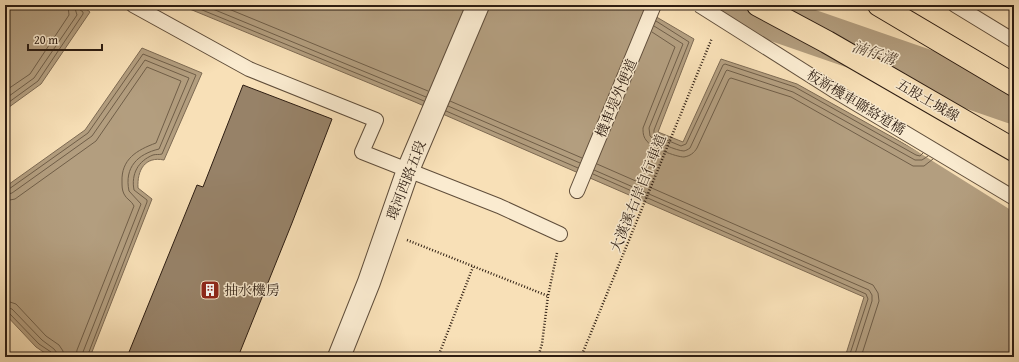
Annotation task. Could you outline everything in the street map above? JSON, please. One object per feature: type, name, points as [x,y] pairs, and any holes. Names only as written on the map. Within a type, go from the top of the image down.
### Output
[{"type":"highway","name":"五股土城線","points":[[758,5],[827,42],[1014,150]]},
{"type":"highway","points":[[774,5],[827,42]]},
{"type":"highway","points":[[878,5],[1014,85]]},
{"type":"street","name":"環河西路五段","points":[[339,357],[369,282],[408,170],[478,5]]},
{"type":"lane","points":[[133,5],[250,69],[376,120],[362,152],[499,206],[560,234]]},
{"type":"lane","name":"機車堤外便道","points":[[577,191],[654,5]]},
{"type":"lane","name":"板新機車聯絡道橋","points":[[699,5],[835,90],[1014,198]]},
{"type":"lane","points":[[955,5],[1014,41]]},
{"type":"path","name":"大漢溪右岸自行車道","points":[[581,357],[713,36]]},
{"type":"path","points":[[538,357],[542,344],[548,296],[560,234]]},
{"type":"path","points":[[405,240],[548,296]]},
{"type":"path","points":[[438,357],[473,267]]},
{"type":"water","points":[[5,5],[81,5],[90,12],[41,84],[5,110]]},
{"type":"water","points":[[180,5],[636,5],[694,39],[658,132],[683,142],[721,59],[797,84],[919,152],[925,146],[981,35],[991,5],[1014,5],[1014,357],[845,357],[864,297],[415,102]]},
{"type":"water","points":[[142,48],[202,73],[164,160],[157,159],[147,162],[139,175],[138,188],[152,199],[90,357],[51,357],[36,347],[5,314],[5,187],[85,130]]},
{"type":"pier","points":[[989,5],[1003,5],[1014,12],[1014,212],[864,118],[919,150],[924,145],[980,34]]},
{"type":"building","name":"抽水機房","points":[[243,85],[332,119],[238,357],[127,357],[197,185],[203,187]]},
{"type":"waterway","name":"湳仔溝","points":[[734,5],[1014,102]]},
{"type":"place","name":"抽水機房","points":[[210,290]]}]
